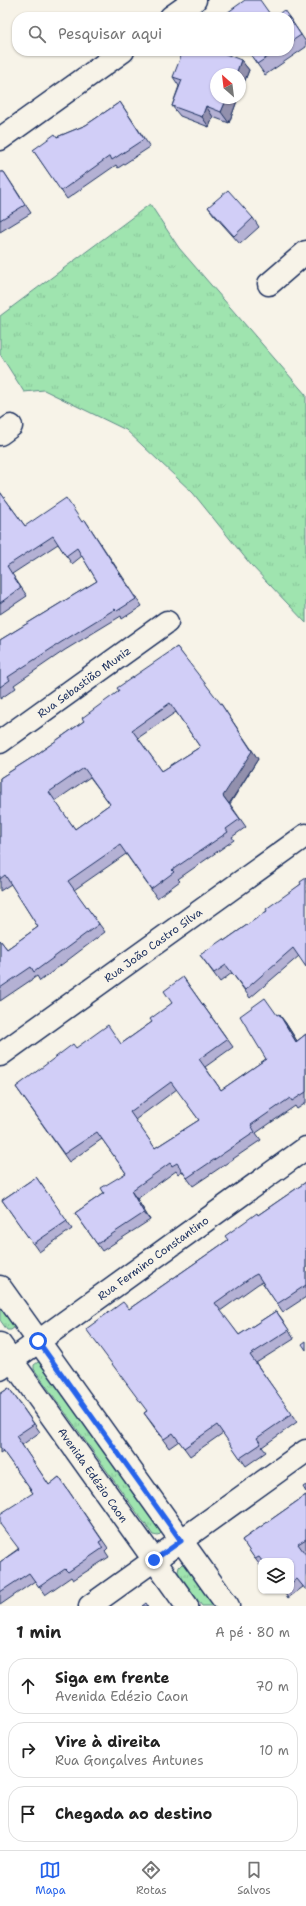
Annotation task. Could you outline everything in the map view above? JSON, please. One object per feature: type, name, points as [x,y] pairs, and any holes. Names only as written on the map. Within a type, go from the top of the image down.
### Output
[{"type":"street","points":[[178,12],[195,0]]},
{"type":"street","points":[[0,139],[116,56]]},
{"type":"street","points":[[269,284],[306,252]]},
{"type":"street","name":"Rua Sebastião Muniz","points":[[0,742],[167,622]]},
{"type":"street","name":"Rua João Castro Silva","points":[[0,1055],[306,835]]},
{"type":"street","name":"Rua Fermino Constantino","points":[[4,1358],[38,1341],[306,1148]]},
{"type":"street","points":[[0,1287],[228,1606]]},
{"type":"street","name":"Avenida Edézio Caon","points":[[4,1358],[187,1606]]},
{"type":"street","points":[[90,1606],[306,1451]]},
{"type":"green space","points":[[150,204],[179,248],[306,395],[306,623],[251,565],[193,493],[126,430],[44,390],[24,392],[0,354],[0,316]]},
{"type":"green space","points":[[0,1301],[16,1323],[15,1327],[11,1330],[7,1330],[0,1320]]},
{"type":"green space","points":[[38,1362],[42,1362],[162,1528],[161,1533],[158,1536],[153,1535],[34,1369],[34,1365]]},
{"type":"green space","points":[[182,1564],[187,1565],[216,1606],[202,1606],[178,1572],[179,1567]]},
{"type":"building","points":[[245,0],[260,0],[268,12],[228,12]]},
{"type":"building","points":[[294,24],[301,35],[294,40]]},
{"type":"building","points":[[181,56],[231,56],[241,60],[238,68],[210,68],[210,104],[224,104],[221,112],[206,106],[202,117],[172,106],[182,80],[173,77]]},
{"type":"building","points":[[251,56],[269,56],[257,64]]},
{"type":"building","points":[[120,102],[144,139],[112,160],[110,156],[61,191],[33,150],[55,134],[57,137],[86,125]]},
{"type":"building","points":[[0,172],[4,172],[25,205],[0,220]]},
{"type":"building","points":[[228,190],[253,218],[234,236],[208,207]]},
{"type":"building","points":[[0,492],[25,526],[66,498],[82,522],[85,520],[136,599],[117,611],[115,609],[60,643],[8,677],[10,680],[0,687],[0,640],[97,581],[77,548],[66,556],[53,536],[7,566],[21,588],[0,603]]},
{"type":"building","points":[[177,647],[221,704],[252,751],[223,796],[240,819],[226,829],[228,832],[172,870],[174,872],[151,889],[120,845],[68,881],[99,924],[34,972],[31,967],[0,988],[0,940],[7,949],[38,927],[5,875],[0,879],[0,778],[84,721],[82,718],[119,691],[117,688]],"holes":[[[170,703],[200,747],[162,771],[132,730]],[[84,768],[110,804],[75,829],[49,792]]]},
{"type":"building","points":[[306,878],[306,967],[293,948],[245,990],[226,965],[214,973],[200,955],[223,939],[224,941],[267,911],[266,909],[301,884],[300,882]]},
{"type":"building","points":[[183,977],[227,1039],[199,1059],[221,1090],[266,1059],[240,1016],[265,998],[277,1015],[279,1014],[296,1042],[306,1034],[306,1092],[292,1101],[290,1098],[251,1125],[255,1132],[187,1178],[177,1163],[172,1166],[170,1163],[131,1191],[144,1213],[97,1244],[75,1213],[104,1193],[101,1188],[126,1173],[97,1132],[64,1154],[16,1087],[73,1044],[76,1048],[108,1025],[121,1044],[152,1022],[150,1019],[172,1003],[164,991]],"holes":[[[171,1082],[199,1120],[155,1148],[130,1112]]]},
{"type":"building","points":[[36,1177],[67,1221],[33,1244],[2,1200]]},
{"type":"building","points":[[306,1182],[306,1285],[277,1304],[257,1274],[215,1303],[239,1335],[276,1311],[289,1330],[250,1355],[292,1414],[257,1438],[261,1444],[240,1458],[217,1425],[184,1448],[173,1433],[164,1439],[144,1413],[147,1411],[86,1329],[123,1302],[129,1309],[228,1240],[225,1236],[257,1213],[258,1215]]},
{"type":"building","points":[[306,1341],[306,1350],[302,1344]]},
{"type":"building","points":[[9,1388],[34,1424],[16,1436],[49,1485],[59,1477],[102,1540],[99,1542],[103,1548],[68,1572],[65,1569],[39,1587],[29,1573],[0,1592],[0,1562],[19,1549],[0,1524],[0,1514],[33,1493],[0,1447],[0,1394]]},
{"type":"building","points":[[306,1485],[306,1492],[303,1487]]},
{"type":"building","points":[[306,1495],[306,1539],[298,1544],[306,1555],[306,1590],[297,1579],[294,1581],[294,1558],[259,1557],[255,1559],[242,1540]]},
{"type":"route","points":[[38,1341],[181,1541],[154,1560]]}]
